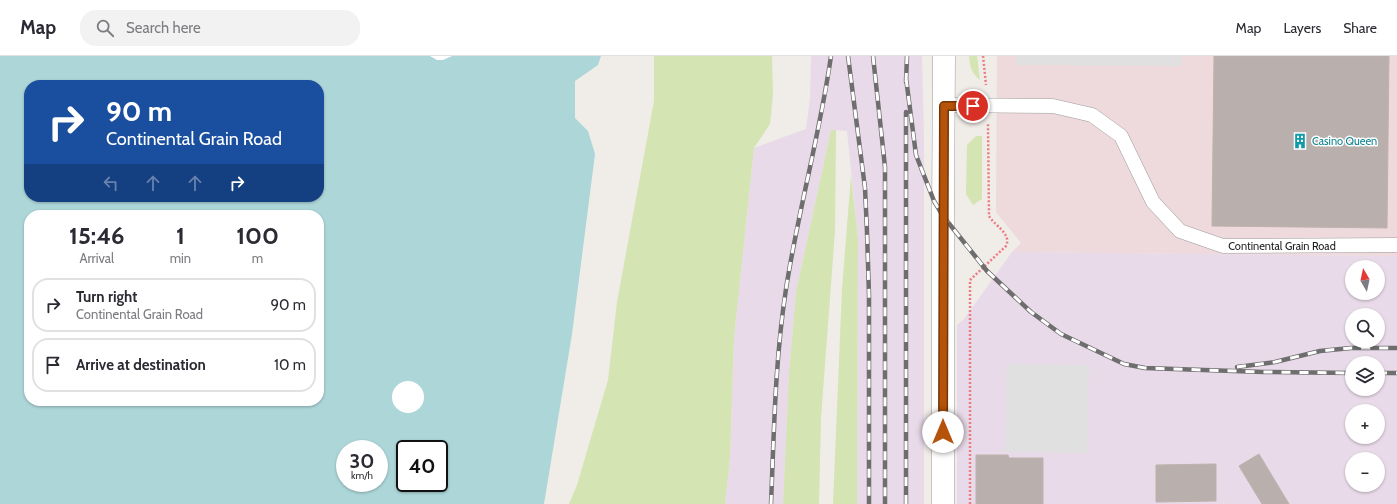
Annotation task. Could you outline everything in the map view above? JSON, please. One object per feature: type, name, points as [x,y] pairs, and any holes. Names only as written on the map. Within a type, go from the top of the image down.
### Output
[{"type":"street","points":[[943,504],[944,56]]},
{"type":"lane","name":"Continental Grain Road","points":[[944,106],[1053,106],[1092,115],[1121,136],[1153,202],[1180,231],[1223,246],[1397,245]]},
{"type":"path","points":[[983,56],[986,84]]},
{"type":"path","points":[[970,504],[970,280],[1006,246],[1008,240],[1007,236],[989,216],[989,137]]},
{"type":"shaded area","points":[[811,56],[922,56],[924,138],[924,504],[857,504],[858,238],[847,131],[831,130],[796,292],[789,374],[783,504],[725,504],[730,458],[734,338],[754,148],[806,129],[810,98]]},
{"type":"shaded area","points":[[997,56],[1397,56],[1397,256],[1012,252],[1021,243],[996,212]]},
{"type":"shaded area","points":[[1016,56],[1182,56],[1181,66],[1016,65]]},
{"type":"shaded area","points":[[1012,252],[1397,256],[1397,504],[957,504],[957,325],[964,319]]},
{"type":"shaded area","points":[[1007,364],[1089,365],[1087,453],[1005,452]]},
{"type":"green space","points":[[654,56],[772,56],[773,94],[770,124],[754,148],[734,338],[730,458],[725,504],[569,504],[577,485],[608,380],[617,302],[654,101]]},
{"type":"green space","points":[[969,56],[977,56],[980,80],[972,69]]},
{"type":"green space","points":[[831,130],[836,130],[835,231],[821,418],[819,504],[783,504],[789,374],[796,292]]},
{"type":"green space","points":[[976,136],[982,136],[982,199],[973,205],[966,194],[967,145]]},
{"type":"green space","points":[[851,175],[858,238],[857,504],[833,504],[842,289]]},
{"type":"water","points":[[0,56],[601,56],[598,65],[575,81],[575,118],[588,131],[595,154],[572,334],[544,504],[0,504]]},
{"type":"pier","points":[[430,56],[452,56],[443,60],[437,60]]},
{"type":"pier","points":[[405,381],[411,381],[421,388],[424,397],[423,403],[417,410],[411,413],[405,413],[395,406],[392,400],[392,394],[399,384]]},
{"type":"building","name":"Casino Queen","points":[[1214,56],[1389,56],[1387,228],[1212,226]]},
{"type":"building","points":[[1259,454],[1289,504],[1262,504],[1239,466]]},
{"type":"building","points":[[976,455],[1008,455],[1009,458],[1043,458],[1043,504],[976,504]]},
{"type":"building","points":[[1216,464],[1216,501],[1156,502],[1156,465]]},
{"type":"railway","points":[[771,504],[779,342],[782,316],[791,260],[821,114],[831,56]]},
{"type":"railway","points":[[848,56],[865,188],[869,295],[869,504]]},
{"type":"railway","points":[[873,56],[885,167],[885,504]]},
{"type":"railway","points":[[906,82],[907,56]]},
{"type":"railway","points":[[906,78],[916,155],[934,201],[943,216],[987,271],[1031,312],[1061,334],[1124,364],[1145,368],[1345,373]]},
{"type":"railway","points":[[906,112],[906,504]]},
{"type":"railway","points":[[1237,367],[1275,362],[1320,351],[1351,348],[1397,348]]},
{"type":"railway","points":[[1385,373],[1397,373]]},
{"type":"place","name":"Casino Queen","points":[[1300,141]]},
{"type":"route","points":[[943,432],[944,106],[973,106]]}]
